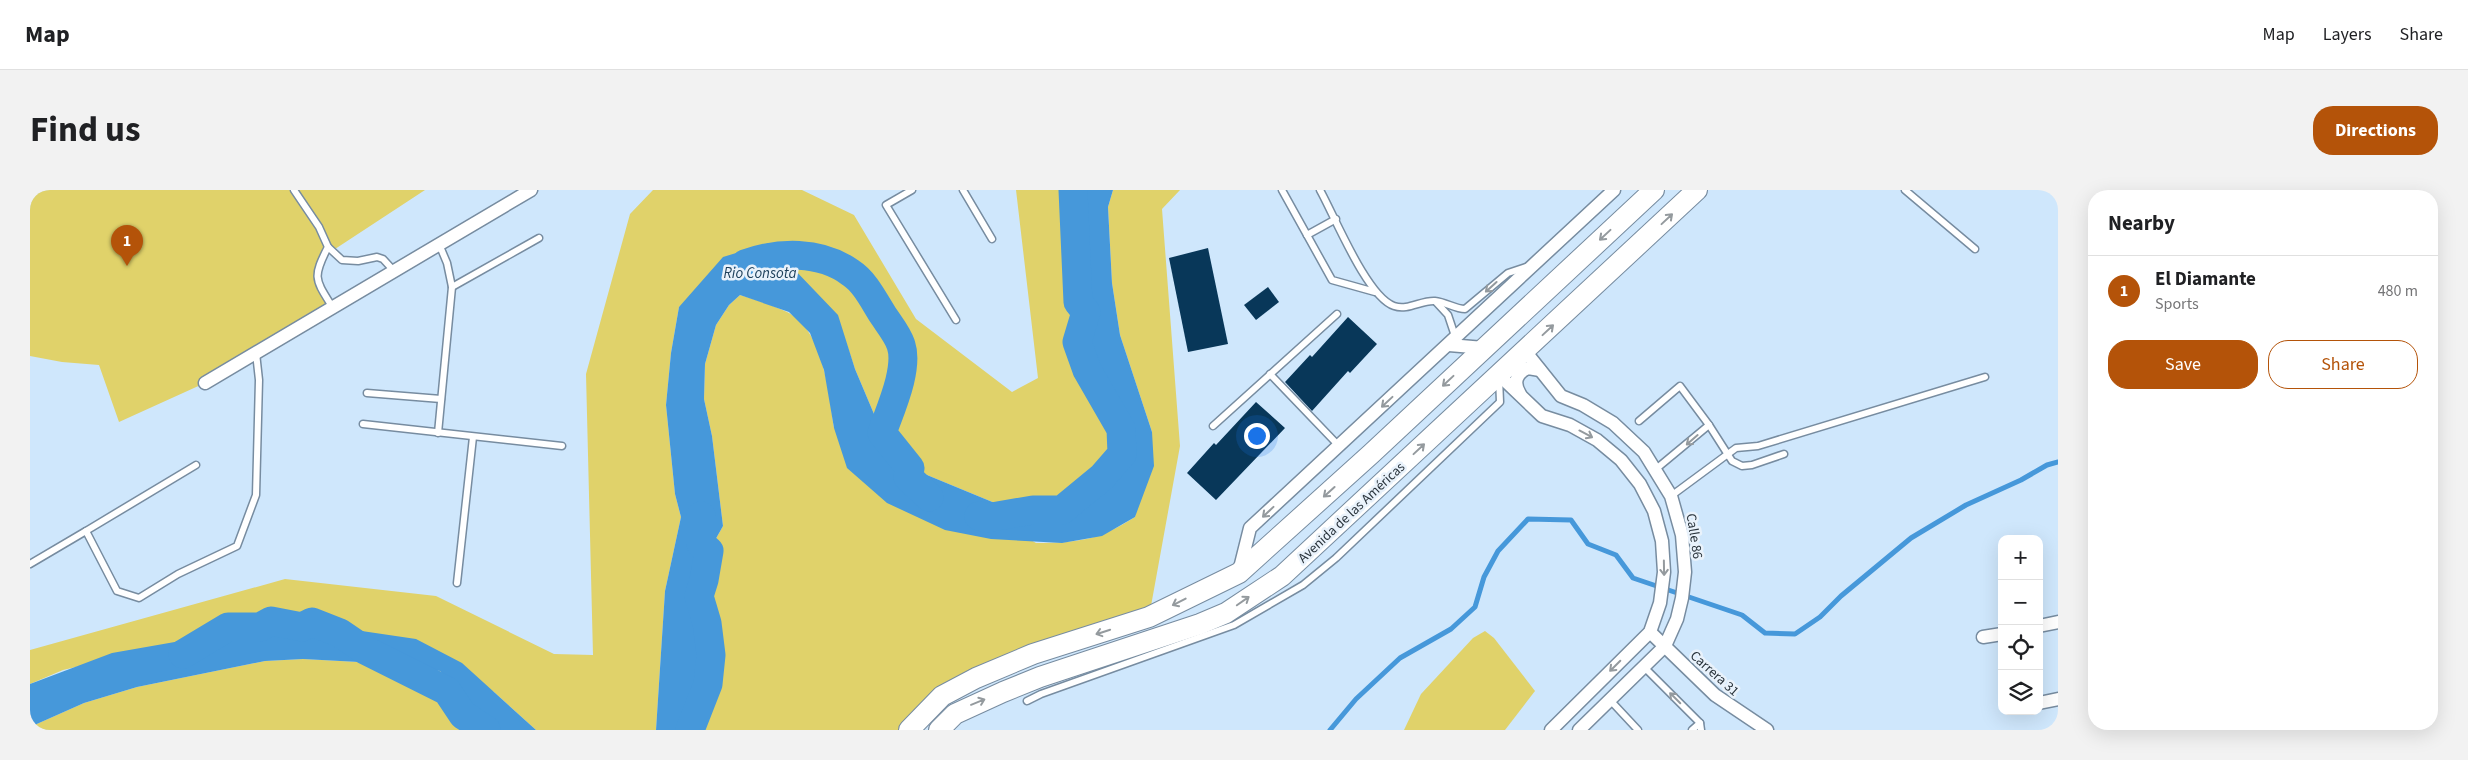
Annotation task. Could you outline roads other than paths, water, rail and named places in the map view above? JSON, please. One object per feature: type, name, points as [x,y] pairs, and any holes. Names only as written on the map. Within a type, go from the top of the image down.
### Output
[{"type":"main road","name":"Avenida de las Américas","points":[[909,730],[942,696],[976,678],[1033,654],[1150,617],[1239,573],[1371,454],[1654,190]]},
{"type":"main road","name":"Avenida de las Américas","points":[[939,730],[955,714],[1003,692],[1040,677],[1200,624],[1226,613],[1282,576],[1697,190]]},
{"type":"main road","points":[[1499,375],[1508,335],[1536,310],[1538,298]]},
{"type":"main road","points":[[1484,348],[1525,351]]},
{"type":"street","points":[[205,383],[531,190]]},
{"type":"street","points":[[1239,573],[1250,528],[1614,190]]},
{"type":"street","points":[[1452,342],[1484,348]]},
{"type":"street","name":"Calle 86","points":[[1525,351],[1561,396],[1584,405],[1624,432],[1644,452],[1656,469],[1670,496],[1682,535],[1685,572],[1677,619],[1665,646],[1580,730]]},
{"type":"street","points":[[1520,394],[1516,383],[1518,375],[1528,368],[1540,370]]},
{"type":"street","points":[[1499,375],[1542,416],[1570,425],[1597,440],[1621,460],[1640,484],[1654,511],[1662,541],[1664,572],[1660,603],[1650,632],[1551,730]]},
{"type":"street","points":[[2043,625],[2058,622]]},
{"type":"street","name":"Carrera 31","points":[[1650,632],[1715,695],[1767,730]]},
{"type":"street","points":[[1983,637],[1998,635]]},
{"type":"street","points":[[1629,652],[1644,667]]},
{"type":"street","points":[[1596,686],[1610,700]]},
{"type":"street","points":[[2043,702],[2058,699]]},
{"type":"lane","points":[[294,190],[319,227],[328,246],[342,260],[358,261],[378,257],[383,259],[394,271]]},
{"type":"lane","points":[[912,190],[886,205],[956,320]]},
{"type":"lane","points":[[963,190],[992,239]]},
{"type":"lane","points":[[1282,190],[1332,280],[1375,292],[1393,306],[1402,308],[1435,301],[1465,309],[1508,272],[1533,266]]},
{"type":"lane","points":[[1320,190],[1375,292]]},
{"type":"lane","points":[[1905,190],[1975,249]]},
{"type":"lane","points":[[1307,235],[1336,219]]},
{"type":"lane","points":[[452,287],[539,238]]},
{"type":"lane","points":[[438,244],[447,263],[452,287],[438,433]]},
{"type":"lane","points":[[328,246],[317,269],[318,284],[334,308]]},
{"type":"lane","points":[[1435,301],[1448,315],[1452,342]]},
{"type":"lane","points":[[1213,426],[1337,314]]},
{"type":"lane","points":[[86,531],[117,591],[139,598],[178,574],[237,546],[256,495],[259,380],[256,354]]},
{"type":"lane","points":[[1270,374],[1339,446]]},
{"type":"lane","points":[[1027,702],[1041,694],[1234,625],[1303,585],[1336,558],[1500,402],[1499,375]]},
{"type":"lane","points":[[1670,496],[1736,448],[1758,446],[1985,377]]},
{"type":"lane","points":[[1639,420],[1680,386],[1709,425],[1732,461],[1742,466],[1784,454]]},
{"type":"lane","points":[[367,393],[441,399]]},
{"type":"lane","points":[[364,424],[562,446]]},
{"type":"lane","points":[[1656,469],[1709,425]]},
{"type":"lane","points":[[456,583],[474,437]]},
{"type":"lane","points":[[30,564],[196,465]]},
{"type":"lane","points":[[1644,667],[1700,726],[1692,730]]},
{"type":"lane","points":[[1610,700],[1638,730]]},
{"type":"water","name":"Rio Consota","points":[[1073,190],[1113,190],[1108,207],[1112,283],[1120,335],[1152,432],[1154,466],[1135,517],[1102,536],[1062,543],[991,539],[945,530],[887,503],[847,468],[834,428],[824,370],[810,333],[789,312],[740,295],[729,305],[716,325],[705,364],[704,399],[712,436],[723,526],[709,551],[699,596],[705,730],[656,730],[665,591],[681,517],[675,494],[666,405],[671,353],[679,307],[723,257],[769,243],[838,315],[855,369],[882,433],[910,468],[1019,513],[1062,510],[1091,502],[1122,454],[1121,429],[1092,348],[1078,273]]},
{"type":"water","points":[[260,627],[355,630],[416,639],[462,663],[536,730],[496,730],[440,671],[396,664],[303,659],[265,661],[137,687],[84,703],[30,727],[30,684],[112,653]]},
{"type":"waterway","points":[[979,516],[986,518],[1033,510],[1062,510],[1102,477],[1122,454],[1121,429],[1087,370],[1077,342],[1086,312],[1078,302],[1073,190]]},
{"type":"waterway","points":[[745,264],[771,257],[799,255],[813,257],[839,266],[856,277],[865,287],[898,337],[903,355],[903,366],[898,389],[882,433],[910,468],[908,477],[929,497]]},
{"type":"waterway","points":[[1330,730],[1356,699],[1400,658],[1451,629],[1475,607],[1484,577],[1498,551],[1528,519],[1571,520],[1588,544],[1616,555],[1633,578],[1742,615],[1765,633],[1795,634],[1820,617],[1841,596],[1911,538],[1966,505],[2021,480],[2047,465],[2058,462]]},
{"type":"waterway","points":[[690,730],[708,684],[711,655],[707,623],[699,596],[709,551],[701,544],[701,516]]},
{"type":"waterway","points":[[183,654],[228,627],[260,627],[271,621],[302,627],[312,622],[340,633],[365,650],[447,691],[463,715],[486,730]]},
{"type":"place","name":"El Diamante","points":[[127,266]]}]
